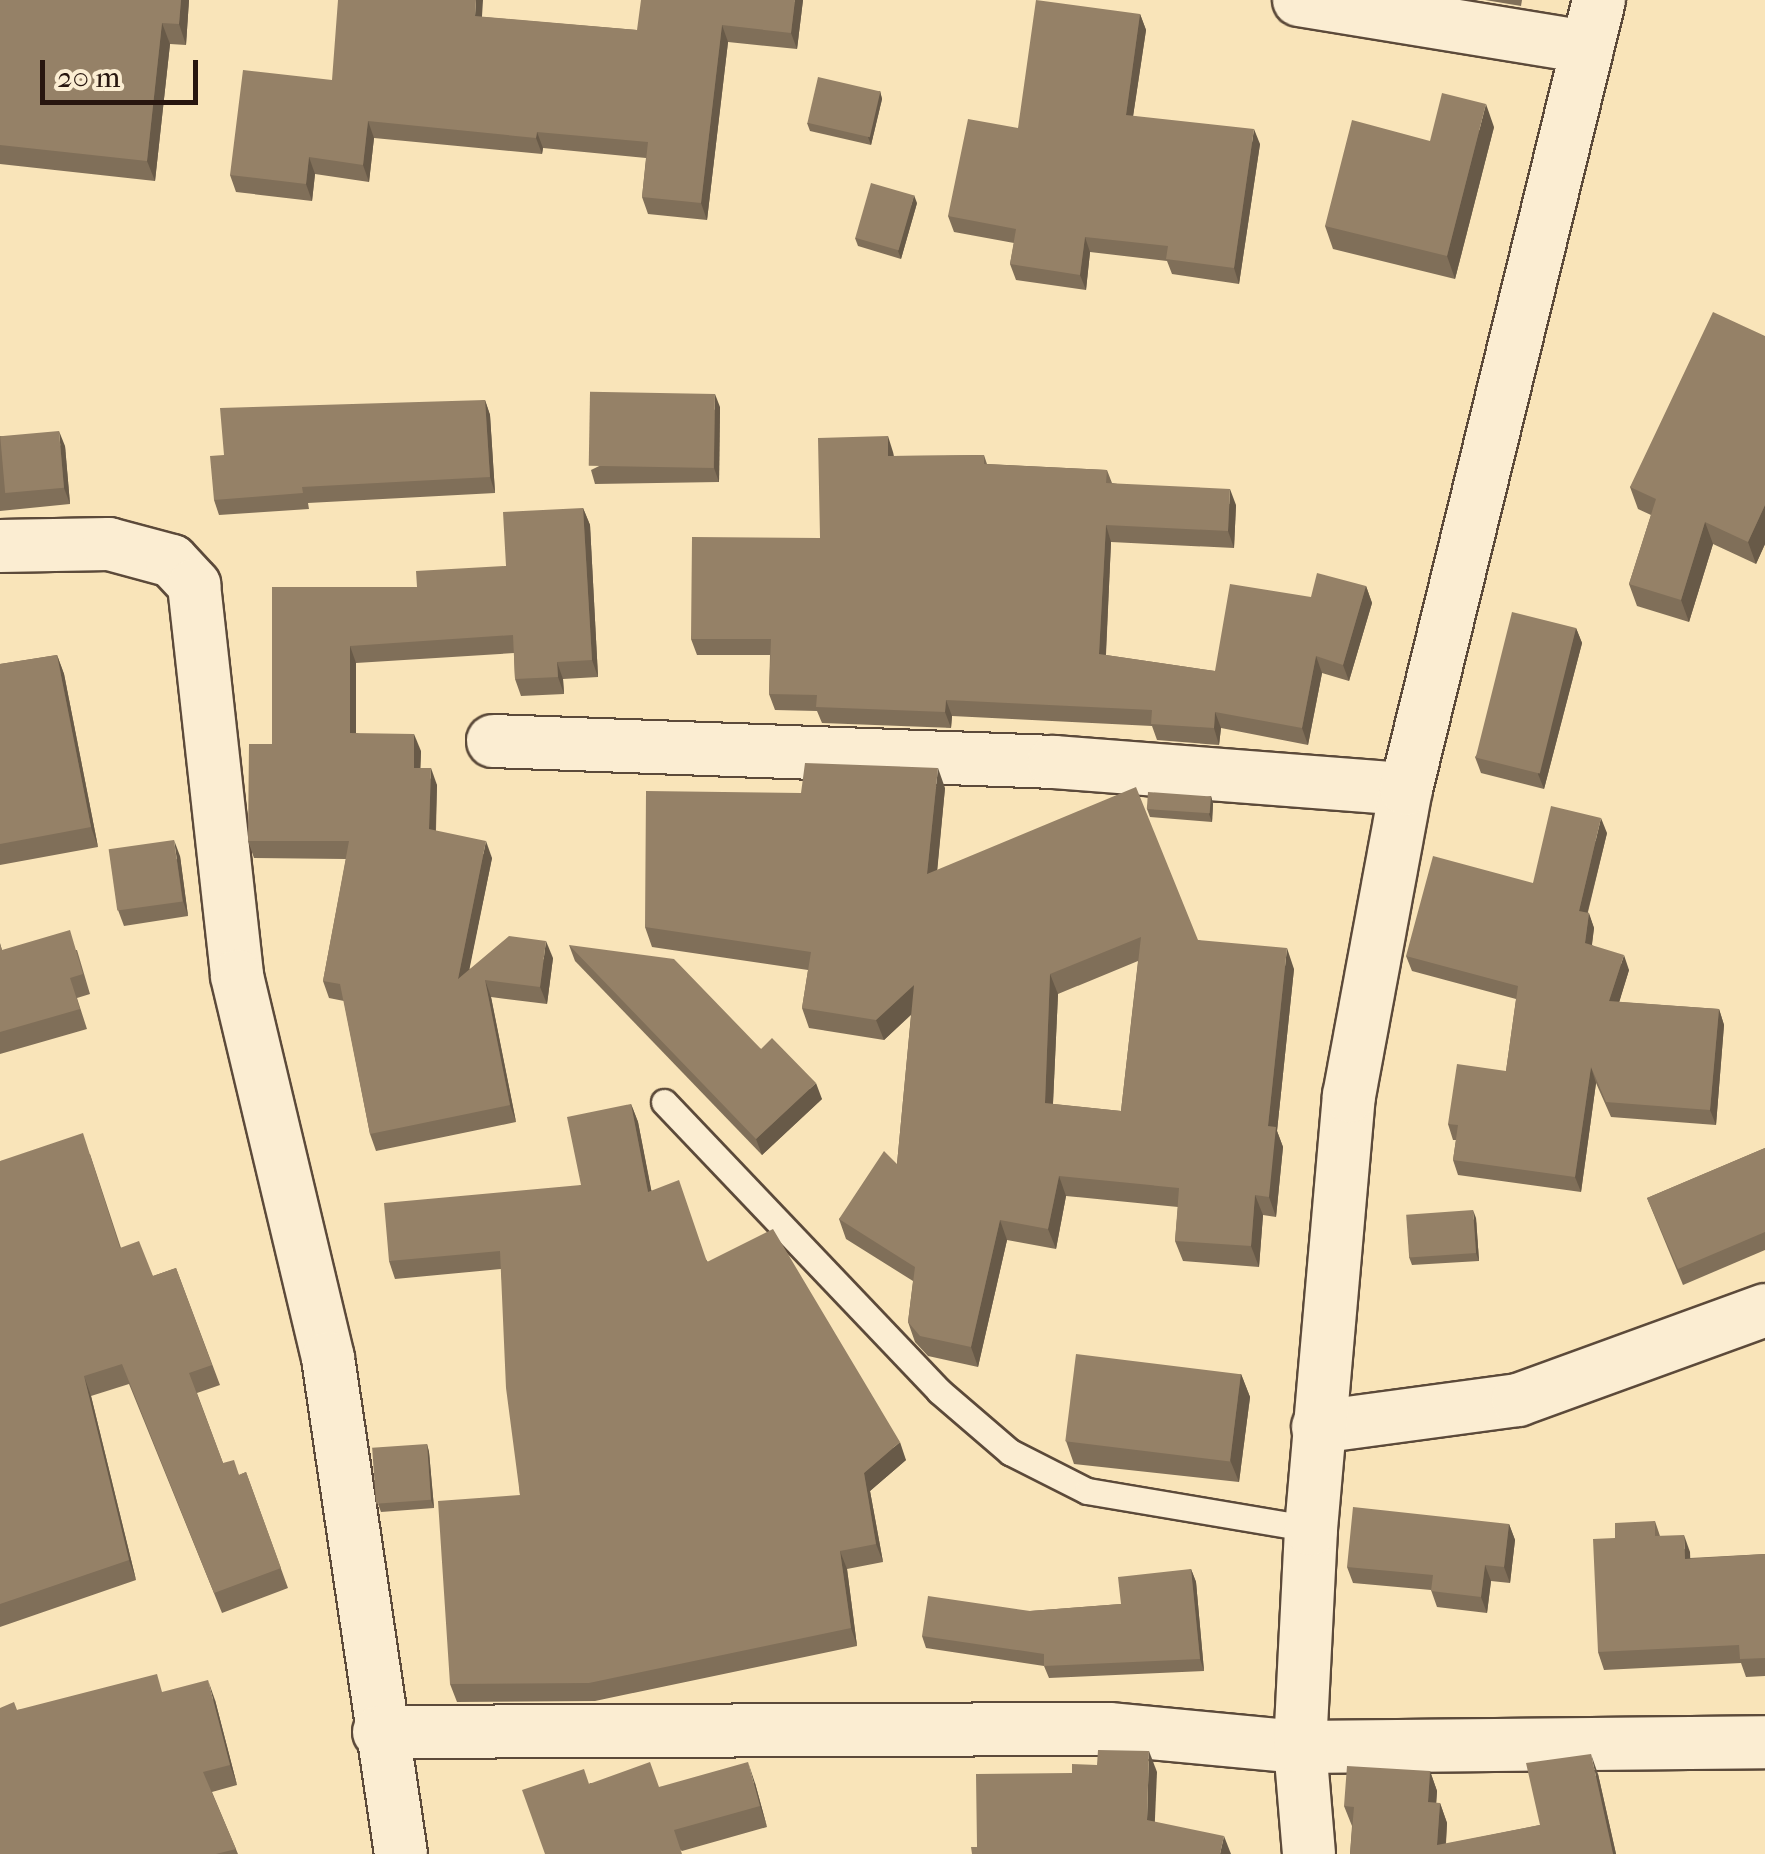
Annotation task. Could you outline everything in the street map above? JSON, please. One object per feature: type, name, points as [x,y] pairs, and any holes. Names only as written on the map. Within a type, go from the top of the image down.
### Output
[{"type":"street","points":[[1299,0],[1593,24],[1406,789],[1350,1096],[1311,1529],[1300,1747],[1309,1854]]},
{"type":"street","points":[[0,546],[109,544],[172,561],[194,585],[237,976],[328,1358],[378,1732],[401,1854]]},
{"type":"street","points":[[492,742],[1054,762],[1406,789]]},
{"type":"street","points":[[1318,1426],[1518,1400],[1765,1310]]},
{"type":"street","points":[[378,1732],[1109,1728],[1300,1747],[1765,1742]]},
{"type":"lane","points":[[664,1102],[940,1391],[1010,1452],[1087,1491],[1311,1529]]},
{"type":"building","points":[[0,0],[181,0],[179,24],[162,23],[147,161],[0,145]]},
{"type":"building","points":[[338,0],[476,0],[475,16],[637,30],[641,0],[795,0],[791,33],[722,25],[701,203],[642,197],[648,142],[537,132],[536,138],[368,121],[363,165],[309,157],[306,184],[230,175],[243,70],[332,80]]},
{"type":"building","points":[[1036,0],[1140,14],[1126,115],[1254,129],[1234,268],[1166,259],[1168,246],[1085,237],[1080,275],[1010,264],[1016,229],[948,216],[968,119],[1018,128]]},
{"type":"building","points":[[818,77],[880,91],[870,137],[807,123]]},
{"type":"building","points":[[1442,93],[1486,104],[1447,256],[1325,226],[1352,120],[1430,141]]},
{"type":"building","points":[[871,183],[914,195],[899,250],[855,238]]},
{"type":"building","points":[[1713,312],[1765,336],[1765,505],[1748,542],[1705,522],[1681,600],[1629,584],[1656,499],[1630,487]]},
{"type":"building","points":[[590,392],[715,394],[714,468],[589,466]]},
{"type":"building","points":[[485,400],[490,477],[302,487],[303,493],[214,500],[210,456],[224,455],[220,408]]},
{"type":"building","points":[[59,431],[64,488],[5,493],[0,436]]},
{"type":"building","points":[[888,436],[888,456],[984,455],[984,464],[1107,470],[1106,483],[1230,489],[1228,531],[1106,525],[1099,654],[1215,671],[1230,584],[1311,597],[1317,573],[1366,586],[1343,665],[1316,656],[1302,728],[1215,712],[1214,728],[1151,724],[1152,710],[946,700],[945,712],[816,707],[817,695],[769,694],[771,639],[691,639],[692,537],[820,538],[818,438]]},
{"type":"building","points":[[583,508],[592,660],[557,662],[558,677],[515,679],[513,635],[350,646],[350,733],[414,734],[414,768],[431,768],[429,829],[486,841],[458,979],[509,936],[546,941],[540,987],[485,980],[510,1105],[370,1134],[340,984],[323,981],[349,841],[248,841],[249,744],[272,744],[272,587],[417,587],[416,571],[506,566],[503,512]]},
{"type":"building","points":[[1512,612],[1576,628],[1540,774],[1476,758]]},
{"type":"building","points":[[57,655],[91,827],[0,844],[0,664]]},
{"type":"building","points":[[805,763],[938,768],[927,874],[1136,787],[1198,940],[1287,948],[1268,1126],[1276,1127],[1269,1197],[1255,1195],[1251,1246],[1175,1241],[1179,1188],[1059,1176],[1048,1229],[1000,1220],[971,1347],[920,1336],[908,1322],[915,1267],[839,1219],[884,1151],[897,1164],[914,985],[876,1020],[802,1008],[811,952],[645,927],[646,791],[801,793]],"holes":[[[1141,937],[1121,1111],[1045,1103],[1050,974]]]},
{"type":"building","points":[[1148,792],[1211,796],[1210,813],[1147,809]]},
{"type":"building","points":[[1551,806],[1601,818],[1579,911],[1589,913],[1585,943],[1624,955],[1609,1001],[1719,1009],[1710,1110],[1606,1102],[1591,1067],[1575,1177],[1453,1160],[1458,1125],[1448,1124],[1457,1064],[1506,1071],[1518,986],[1406,956],[1433,856],[1533,883]]},
{"type":"building","points":[[174,840],[183,901],[117,911],[109,849]]},
{"type":"building","points":[[70,930],[83,974],[70,978],[80,1009],[0,1032],[0,944],[2,950]]},
{"type":"building","points":[[569,945],[674,959],[761,1049],[772,1038],[816,1083],[756,1139]]},
{"type":"building","points":[[631,1104],[648,1192],[679,1180],[707,1262],[773,1229],[900,1442],[864,1473],[876,1544],[840,1551],[851,1628],[589,1683],[450,1684],[438,1501],[520,1495],[506,1388],[500,1251],[389,1261],[384,1203],[581,1185],[567,1117]]},
{"type":"building","points":[[83,1133],[120,1248],[139,1241],[153,1276],[176,1268],[212,1365],[189,1373],[223,1463],[234,1460],[239,1475],[246,1472],[281,1568],[214,1593],[122,1364],[84,1376],[129,1560],[0,1604],[0,1161]]},
{"type":"building","points":[[1765,1148],[1765,1232],[1678,1269],[1647,1198]]},
{"type":"building","points":[[1473,1210],[1476,1253],[1409,1258],[1406,1215]]},
{"type":"building","points":[[1076,1354],[1241,1374],[1230,1462],[1065,1441]]},
{"type":"building","points":[[427,1444],[431,1500],[376,1504],[372,1448]]},
{"type":"building","points":[[1353,1507],[1509,1524],[1504,1567],[1485,1565],[1481,1597],[1431,1591],[1433,1575],[1347,1567]]},
{"type":"building","points":[[1655,1521],[1655,1536],[1684,1535],[1685,1559],[1765,1554],[1765,1658],[1740,1659],[1739,1645],[1598,1652],[1593,1539],[1615,1538],[1615,1523]]},
{"type":"building","points":[[1191,1569],[1200,1659],[1044,1666],[1044,1654],[922,1636],[928,1596],[1030,1611],[1121,1604],[1118,1577]]},
{"type":"building","points":[[157,1674],[162,1692],[208,1680],[230,1765],[203,1772],[236,1849],[216,1854],[0,1854],[0,1708],[14,1702],[17,1710]]},
{"type":"building","points":[[1098,1750],[1149,1751],[1147,1820],[1224,1836],[1220,1854],[972,1854],[971,1847],[977,1847],[976,1774],[1072,1773],[1072,1764],[1097,1765]]},
{"type":"building","points":[[1591,1754],[1613,1854],[1350,1854],[1354,1807],[1344,1806],[1347,1766],[1430,1771],[1428,1802],[1440,1803],[1437,1845],[1540,1825],[1526,1763]]},
{"type":"building","points":[[650,1762],[659,1787],[748,1762],[760,1806],[674,1830],[682,1854],[545,1854],[522,1790],[584,1769],[589,1784]]}]
